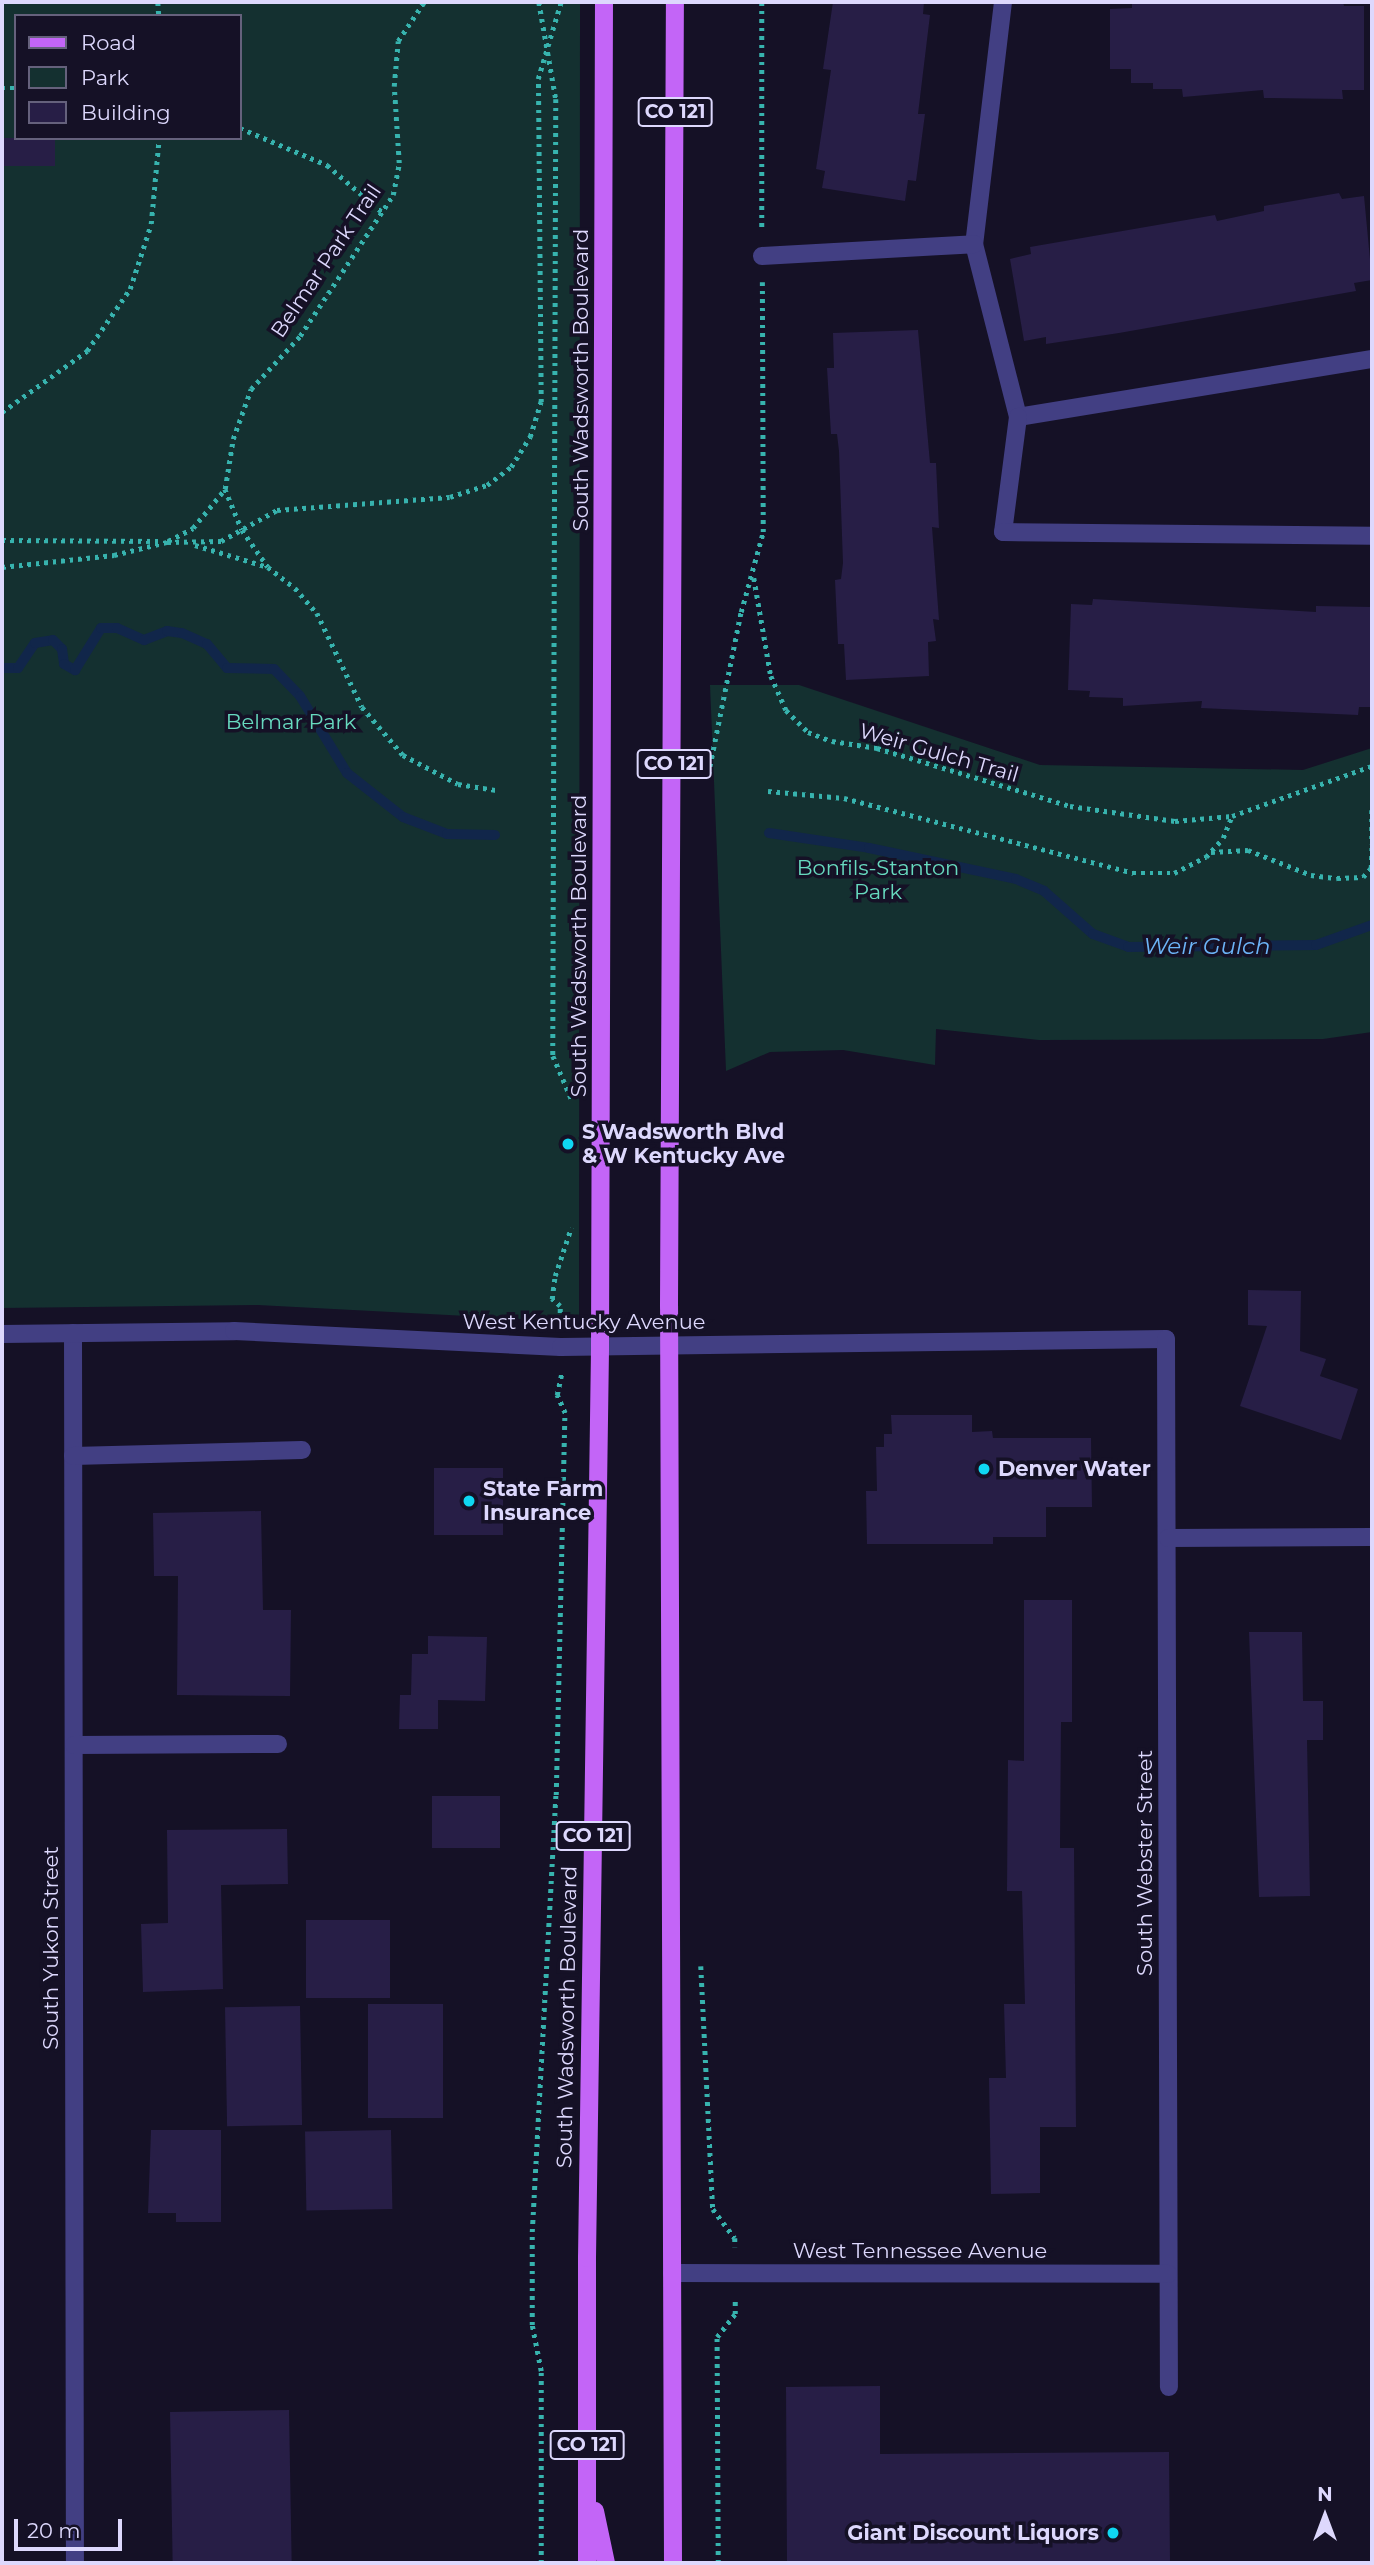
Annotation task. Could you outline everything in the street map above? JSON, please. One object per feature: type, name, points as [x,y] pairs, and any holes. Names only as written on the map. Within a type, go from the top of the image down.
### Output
[{"type":"main road","name":"South Wadsworth Boulevard","points":[[587,2563],[600,1347],[604,2]]},
{"type":"main road","name":"CO 121","points":[[673,2563],[669,1345],[675,2]]},
{"type":"main road","points":[[587,2473],[606,2563]]},
{"type":"street","points":[[1003,2],[974,244],[1018,416],[1003,532],[1372,536]]},
{"type":"street","points":[[762,256],[974,244]]},
{"type":"street","points":[[1018,416],[1372,359]]},
{"type":"street","name":"West Kentucky Avenue","points":[[2,1334],[234,1331],[471,1346],[600,1347],[1166,1339]]},
{"type":"street","name":"South Yukon Street","points":[[73,1333],[75,2563]]},
{"type":"street","name":"South Webster Street","points":[[1166,1339],[1169,2387]]},
{"type":"street","points":[[73,1456],[302,1450]]},
{"type":"street","points":[[1168,1538],[1372,1537]]},
{"type":"street","points":[[74,1745],[278,1744]]},
{"type":"street","name":"West Tennessee Avenue","points":[[672,2273],[1168,2274]]},
{"type":"path","name":"Belmar Park Trail","points":[[225,489],[233,439],[251,389],[300,336],[393,195],[399,163],[394,86],[398,41],[424,2]]},
{"type":"path","points":[[539,2],[549,43],[556,99],[553,1056],[575,1113]]},
{"type":"path","points":[[2,540],[222,541],[277,510],[450,497],[487,485],[517,457],[530,437],[541,402],[538,79],[561,2]]},
{"type":"path","points":[[708,775],[741,612],[754,574],[763,532],[762,2]]},
{"type":"path","points":[[242,129],[327,165],[382,212]]},
{"type":"path","points":[[2,412],[87,351],[130,289],[151,224],[159,140]]},
{"type":"path","points":[[2,567],[114,555],[167,542],[193,528],[225,489],[242,530],[268,567],[317,613],[362,707],[403,755],[458,784],[497,790]]},
{"type":"path","points":[[167,542],[218,549],[268,567]]},
{"type":"path","name":"Weir Gulch Trail","points":[[754,574],[771,676],[786,710],[808,732],[877,748],[1070,806],[1175,821],[1232,816],[1372,766]]},
{"type":"path","points":[[768,791],[845,798],[1133,873],[1174,873],[1211,852],[1248,850],[1311,876],[1363,877],[1371,868],[1372,810]]},
{"type":"path","points":[[1211,852],[1232,816]]},
{"type":"path","points":[[560,1306],[552,1299],[555,1276],[572,1226]]},
{"type":"path","points":[[541,2563],[541,2371],[532,2325],[532,2232],[556,1795],[565,1413],[558,1395],[562,1388]]},
{"type":"path","points":[[718,2563],[717,2337],[735,2314]]},
{"type":"green space","name":"Belmar Park","points":[[2,2],[580,2],[579,1322],[258,1305],[2,1308]]},
{"type":"green space","name":"Bonfils-Stanton Park","points":[[710,685],[799,685],[1040,765],[1303,770],[1372,748],[1372,1032],[1323,1039],[1039,1040],[936,1029],[935,1065],[843,1050],[770,1052],[726,1071]]},
{"type":"building","points":[[833,2],[924,2],[923,14],[930,15],[918,114],[925,114],[916,181],[908,180],[905,201],[822,188],[825,171],[816,169],[831,70],[823,69]]},
{"type":"building","points":[[1132,2],[1343,2],[1344,6],[1364,6],[1364,90],[1342,90],[1343,99],[1264,98],[1263,90],[1183,97],[1182,89],[1153,89],[1153,83],[1131,83],[1131,69],[1110,69],[1110,9],[1132,8]]},
{"type":"building","points":[[2,138],[55,140],[55,166],[2,166]]},
{"type":"building","points":[[1339,193],[1342,199],[1364,196],[1372,280],[1354,283],[1356,291],[1046,344],[1046,337],[1024,341],[1010,259],[1031,254],[1030,247],[1215,215],[1217,221],[1264,211],[1264,206]]},
{"type":"building","points":[[918,330],[930,463],[936,463],[939,528],[932,527],[939,620],[933,619],[936,641],[928,642],[929,676],[846,680],[844,644],[838,644],[835,580],[841,579],[843,563],[839,451],[837,434],[831,434],[827,368],[834,368],[833,333]]},
{"type":"building","points":[[1093,599],[1316,612],[1316,606],[1372,607],[1372,707],[1359,707],[1358,715],[1201,708],[1202,701],[1123,706],[1123,698],[1089,697],[1090,691],[1068,690],[1071,604],[1092,605]]},
{"type":"building","points":[[1248,1290],[1301,1291],[1300,1351],[1326,1359],[1320,1376],[1358,1389],[1341,1440],[1240,1406],[1267,1326],[1248,1325]]},
{"type":"building","name":"Denver Water","points":[[891,1415],[972,1415],[972,1432],[992,1431],[993,1438],[1091,1438],[1092,1507],[1046,1507],[1046,1537],[993,1537],[993,1544],[867,1544],[866,1491],[877,1491],[876,1447],[884,1447],[884,1434],[892,1434]]},
{"type":"building","name":"State Farm Insurance","points":[[434,1468],[503,1468],[503,1535],[434,1535]]},
{"type":"building","points":[[261,1511],[263,1610],[291,1610],[290,1696],[177,1695],[178,1576],[154,1576],[153,1513]]},
{"type":"building","points":[[1024,1600],[1072,1600],[1072,1722],[1061,1722],[1060,1848],[1074,1848],[1076,2127],[1040,2127],[1040,2193],[991,2194],[989,2078],[1006,2078],[1004,2004],[1025,2004],[1022,1891],[1007,1891],[1008,1760],[1024,1761]]},
{"type":"building","points":[[1249,1632],[1302,1632],[1303,1701],[1323,1701],[1323,1740],[1307,1740],[1310,1896],[1259,1897]]},
{"type":"building","points":[[428,1636],[487,1637],[485,1701],[438,1700],[438,1729],[399,1729],[400,1695],[411,1695],[412,1654],[428,1654]]},
{"type":"building","points":[[432,1796],[500,1796],[500,1848],[432,1848]]},
{"type":"building","points":[[287,1829],[288,1884],[221,1885],[223,1989],[143,1992],[141,1924],[168,1923],[167,1830]]},
{"type":"building","points":[[306,1920],[390,1920],[390,1998],[306,1998]]},
{"type":"building","points":[[368,2004],[443,2004],[443,2118],[368,2118]]},
{"type":"building","points":[[300,2006],[302,2125],[227,2126],[225,2007]]},
{"type":"building","points":[[151,2130],[221,2130],[221,2222],[176,2222],[176,2213],[148,2213]]},
{"type":"building","points":[[391,2130],[392,2209],[306,2210],[305,2132]]},
{"type":"building","points":[[880,2386],[880,2454],[1169,2452],[1170,2563],[787,2563],[786,2387]]},
{"type":"building","points":[[289,2410],[292,2563],[173,2563],[170,2412]]},
{"type":"waterway","name":"Weir Gulch","points":[[2,668],[18,668],[35,643],[53,640],[62,649],[64,664],[75,670],[101,628],[117,628],[144,640],[167,631],[182,633],[207,644],[227,668],[274,669],[300,696],[347,773],[403,817],[447,834],[495,835]]},
{"type":"waterway","name":"Weir Gulch","points":[[769,833],[869,848],[1016,879],[1044,891],[1093,934],[1128,947],[1316,945],[1372,925]]},
{"type":"place","name":"S Wadsworth Blvd & W Kentucky Ave","points":[[568,1144]]},
{"type":"place","name":"Denver Water","points":[[984,1469]]},
{"type":"place","name":"State Farm Insurance","points":[[469,1501]]},
{"type":"place","name":"Giant Discount Liquors","points":[[1113,2533]]}]
